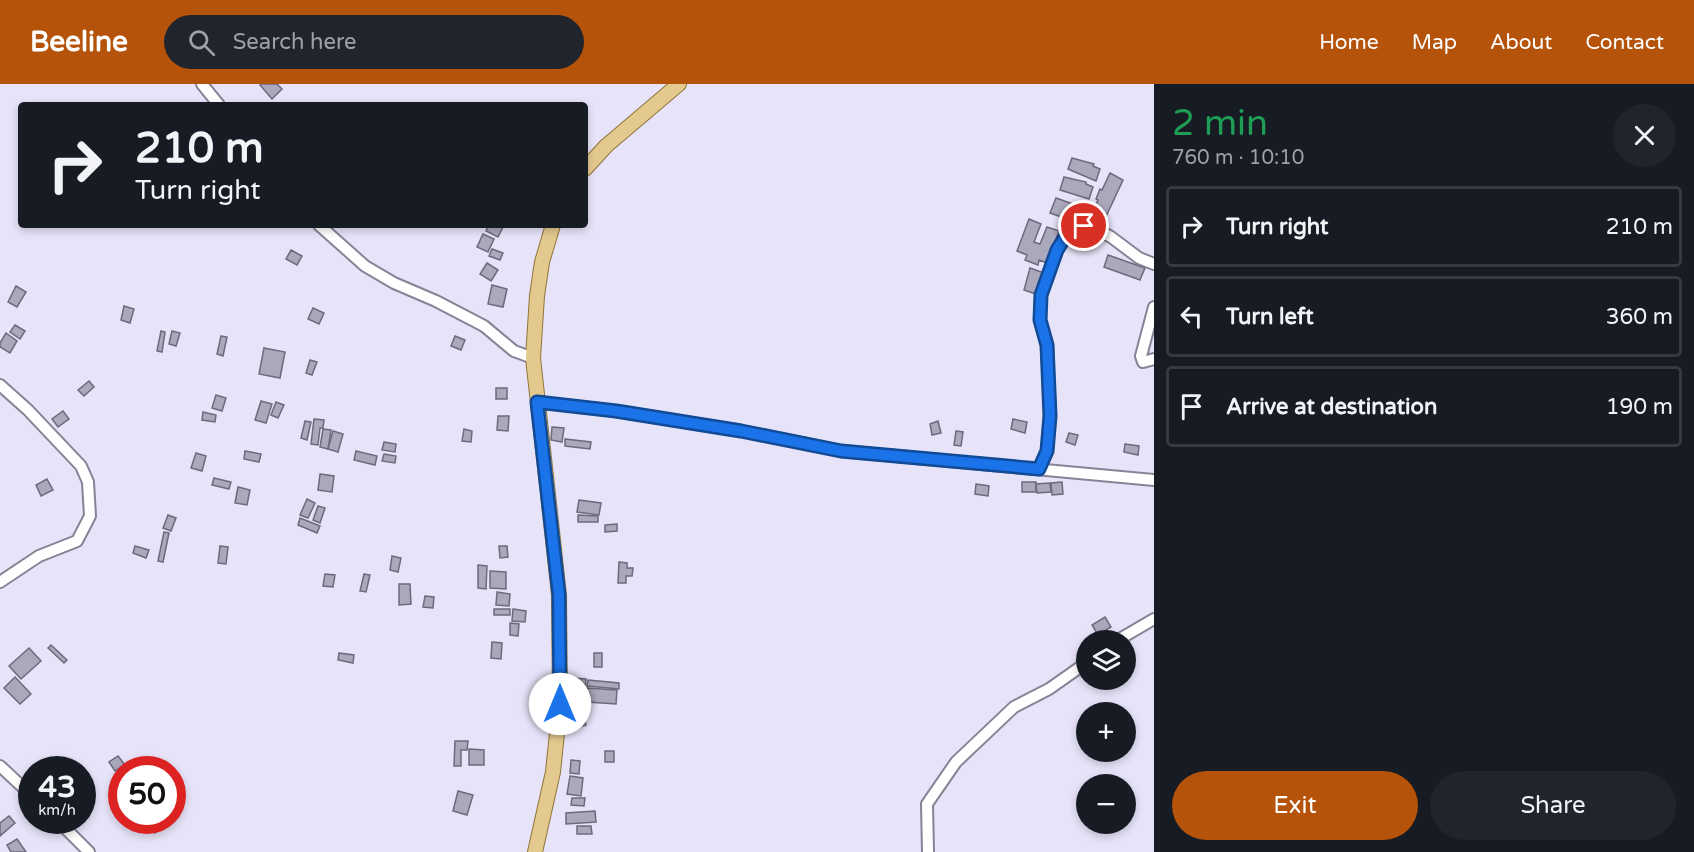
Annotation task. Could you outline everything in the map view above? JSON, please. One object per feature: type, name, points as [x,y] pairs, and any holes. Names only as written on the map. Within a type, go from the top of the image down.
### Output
[{"type":"main road","points":[[588,167],[606,146],[679,84]]},
{"type":"main road","points":[[535,852],[553,772],[560,704],[559,595],[533,358],[540,273],[552,228]]},
{"type":"street","points":[[202,84],[217,102]]},
{"type":"street","points":[[1039,469],[1047,451],[1050,416],[1047,345],[1040,320],[1041,295],[1057,250],[1069,231],[1084,226],[1111,237],[1139,258],[1154,264]]},
{"type":"street","points":[[322,228],[365,266],[394,284],[436,301],[484,326],[514,351],[533,358]]},
{"type":"street","points":[[1154,307],[1141,356],[1143,362],[1154,359]]},
{"type":"street","points":[[0,385],[28,410],[81,466],[88,482],[90,516],[77,541],[39,556],[0,582]]},
{"type":"street","points":[[537,402],[628,412],[841,451],[1154,480]]},
{"type":"street","points":[[1135,630],[1154,619]]},
{"type":"street","points":[[928,852],[927,804],[956,762],[1014,707],[1076,670]]},
{"type":"street","points":[[0,766],[18,783]]},
{"type":"street","points":[[71,834],[90,852]]},
{"type":"building","points":[[261,84],[277,84],[282,89],[272,99]]},
{"type":"building","points":[[1072,158],[1094,164],[1093,166],[1100,169],[1096,181],[1068,169]]},
{"type":"building","points":[[1110,173],[1123,180],[1103,223],[1090,217],[1098,200],[1096,199],[1100,189],[1102,190]]},
{"type":"building","points":[[1064,177],[1086,182],[1093,187],[1089,199],[1060,190]]},
{"type":"building","points":[[1056,198],[1073,204],[1067,219],[1050,213]]},
{"type":"building","points":[[1029,219],[1041,224],[1034,242],[1040,244],[1047,227],[1059,231],[1047,263],[1039,260],[1038,265],[1025,260],[1027,255],[1017,251]]},
{"type":"building","points":[[488,228],[502,228],[498,237],[486,231]]},
{"type":"building","points":[[483,234],[494,239],[488,252],[477,247]]},
{"type":"building","points":[[492,249],[503,253],[500,260],[489,256]]},
{"type":"building","points":[[291,250],[302,256],[297,265],[286,259]]},
{"type":"building","points":[[1108,255],[1145,268],[1140,280],[1104,267]]},
{"type":"building","points":[[487,263],[498,270],[491,281],[480,274]]},
{"type":"building","points":[[1030,268],[1044,273],[1036,294],[1024,290]]},
{"type":"building","points":[[492,285],[507,289],[503,307],[488,304]]},
{"type":"building","points":[[16,286],[26,292],[17,307],[8,302]]},
{"type":"building","points":[[124,306],[134,309],[130,323],[121,320]]},
{"type":"building","points":[[313,308],[324,313],[319,324],[308,319]]},
{"type":"building","points":[[15,325],[25,331],[20,339],[10,332]]},
{"type":"building","points":[[161,331],[165,332],[162,352],[157,351]]},
{"type":"building","points":[[172,331],[180,333],[176,346],[169,344]]},
{"type":"building","points":[[6,333],[17,341],[10,353],[0,347]]},
{"type":"building","points":[[221,336],[227,337],[223,356],[217,354]]},
{"type":"building","points":[[455,336],[465,340],[461,350],[451,346]]},
{"type":"building","points":[[264,348],[285,352],[280,378],[259,374]]},
{"type":"building","points":[[310,360],[317,362],[312,375],[306,373]]},
{"type":"building","points":[[89,381],[94,387],[84,396],[78,390]]},
{"type":"building","points":[[496,388],[507,388],[507,399],[496,399]]},
{"type":"building","points":[[216,395],[226,398],[222,411],[212,408]]},
{"type":"building","points":[[261,401],[272,404],[266,423],[255,420]]},
{"type":"building","points":[[276,402],[284,405],[278,418],[271,415]]},
{"type":"building","points":[[63,411],[69,419],[58,427],[52,419]]},
{"type":"building","points":[[203,412],[216,415],[215,422],[202,420]]},
{"type":"building","points":[[498,416],[509,416],[508,431],[497,430]]},
{"type":"building","points":[[314,419],[324,420],[323,428],[320,428],[318,445],[311,444]]},
{"type":"building","points":[[1013,419],[1027,422],[1025,433],[1011,429]]},
{"type":"building","points":[[305,421],[311,422],[307,440],[301,438]]},
{"type":"building","points":[[938,421],[941,433],[932,435],[930,424]]},
{"type":"building","points":[[552,427],[564,428],[562,442],[551,440]]},
{"type":"building","points":[[323,429],[331,430],[328,449],[320,447]]},
{"type":"building","points":[[464,429],[472,431],[471,442],[462,441]]},
{"type":"building","points":[[333,431],[343,434],[338,452],[328,449]]},
{"type":"building","points":[[956,431],[963,432],[961,446],[954,445]]},
{"type":"building","points":[[1069,433],[1078,435],[1075,445],[1066,442]]},
{"type":"building","points":[[565,439],[591,442],[590,449],[565,446]]},
{"type":"building","points":[[384,442],[396,444],[395,452],[382,450]]},
{"type":"building","points":[[1125,444],[1139,446],[1138,455],[1124,452]]},
{"type":"building","points":[[245,451],[261,454],[259,462],[244,459]]},
{"type":"building","points":[[356,451],[377,456],[375,465],[354,460]]},
{"type":"building","points":[[196,453],[206,456],[202,471],[191,468]]},
{"type":"building","points":[[384,454],[396,456],[395,463],[382,461]]},
{"type":"building","points":[[320,474],[334,476],[332,492],[318,490]]},
{"type":"building","points":[[214,478],[231,482],[229,489],[212,485]]},
{"type":"building","points":[[47,479],[53,490],[41,496],[36,485]]},
{"type":"building","points":[[1022,482],[1036,482],[1036,492],[1022,492]]},
{"type":"building","points":[[1062,482],[1063,494],[1052,495],[1051,483]]},
{"type":"building","points":[[1050,483],[1051,492],[1037,493],[1036,484]]},
{"type":"building","points":[[976,484],[989,486],[988,496],[975,494]]},
{"type":"building","points":[[238,487],[250,490],[247,505],[235,503]]},
{"type":"building","points":[[307,499],[315,503],[308,518],[300,515]]},
{"type":"building","points":[[579,500],[601,503],[599,515],[577,512]]},
{"type":"building","points":[[318,506],[325,508],[320,523],[313,520]]},
{"type":"building","points":[[168,515],[176,518],[171,531],[163,528]]},
{"type":"building","points":[[578,515],[598,516],[598,522],[578,522]]},
{"type":"building","points":[[300,518],[320,526],[317,533],[298,525]]},
{"type":"building","points":[[617,524],[617,531],[605,532],[605,525]]},
{"type":"building","points":[[164,532],[169,533],[163,562],[158,561]]},
{"type":"building","points":[[135,546],[149,550],[146,558],[133,553]]},
{"type":"building","points":[[220,546],[228,547],[226,564],[218,563]]},
{"type":"building","points":[[499,546],[507,546],[508,557],[500,558]]},
{"type":"building","points":[[392,556],[401,558],[398,572],[390,570]]},
{"type":"building","points":[[619,562],[627,563],[627,568],[633,568],[632,576],[626,576],[626,583],[618,583]]},
{"type":"building","points":[[478,565],[487,566],[486,589],[478,588]]},
{"type":"building","points":[[490,571],[506,572],[506,589],[490,588]]},
{"type":"building","points":[[325,574],[335,575],[333,587],[323,586]]},
{"type":"building","points":[[364,574],[370,575],[366,592],[360,591]]},
{"type":"building","points":[[399,584],[410,584],[411,604],[399,605]]},
{"type":"building","points":[[497,592],[510,594],[509,606],[496,605]]},
{"type":"building","points":[[425,596],[434,597],[433,608],[423,607]]},
{"type":"building","points":[[494,609],[510,609],[510,615],[494,615]]},
{"type":"building","points":[[513,609],[526,611],[525,622],[512,621]]},
{"type":"building","points":[[1105,617],[1111,627],[1106,630],[1095,630],[1092,625]]},
{"type":"building","points":[[510,623],[519,624],[518,636],[510,635]]},
{"type":"building","points":[[492,642],[502,643],[501,659],[491,658]]},
{"type":"building","points":[[51,645],[67,660],[64,663],[48,648]]},
{"type":"building","points":[[29,648],[41,661],[21,679],[9,666]]},
{"type":"building","points":[[339,653],[354,655],[353,663],[338,660]]},
{"type":"building","points":[[594,653],[602,653],[602,667],[594,667]]},
{"type":"building","points":[[15,677],[31,694],[20,704],[4,688]]},
{"type":"building","points":[[572,678],[586,679],[584,703],[569,702]]},
{"type":"building","points":[[588,680],[619,683],[619,689],[587,686]]},
{"type":"building","points":[[587,688],[617,690],[616,704],[587,702]]},
{"type":"building","points":[[583,716],[586,725],[572,729],[569,720]]},
{"type":"building","points":[[455,741],[468,741],[467,750],[461,750],[461,766],[454,766]]},
{"type":"building","points":[[469,749],[484,750],[484,765],[469,765]]},
{"type":"building","points":[[605,751],[614,751],[614,762],[605,762]]},
{"type":"building","points":[[571,760],[580,761],[579,774],[570,773]]},
{"type":"building","points":[[570,776],[583,778],[581,796],[567,794]]},
{"type":"building","points":[[458,791],[473,795],[467,815],[453,811]]},
{"type":"building","points":[[572,798],[585,798],[584,806],[571,805]]},
{"type":"building","points":[[595,811],[596,822],[566,824],[566,813]]},
{"type":"building","points":[[9,816],[15,823],[0,836],[0,823]]},
{"type":"building","points":[[577,826],[591,826],[592,834],[577,834]]},
{"type":"building","points":[[17,839],[26,852],[11,852],[7,845]]},
{"type":"route","points":[[560,704],[559,595],[537,402],[616,411],[741,431],[841,451],[1039,469],[1047,451],[1050,416],[1047,345],[1040,320],[1041,295],[1057,250],[1069,231],[1084,226]]}]
